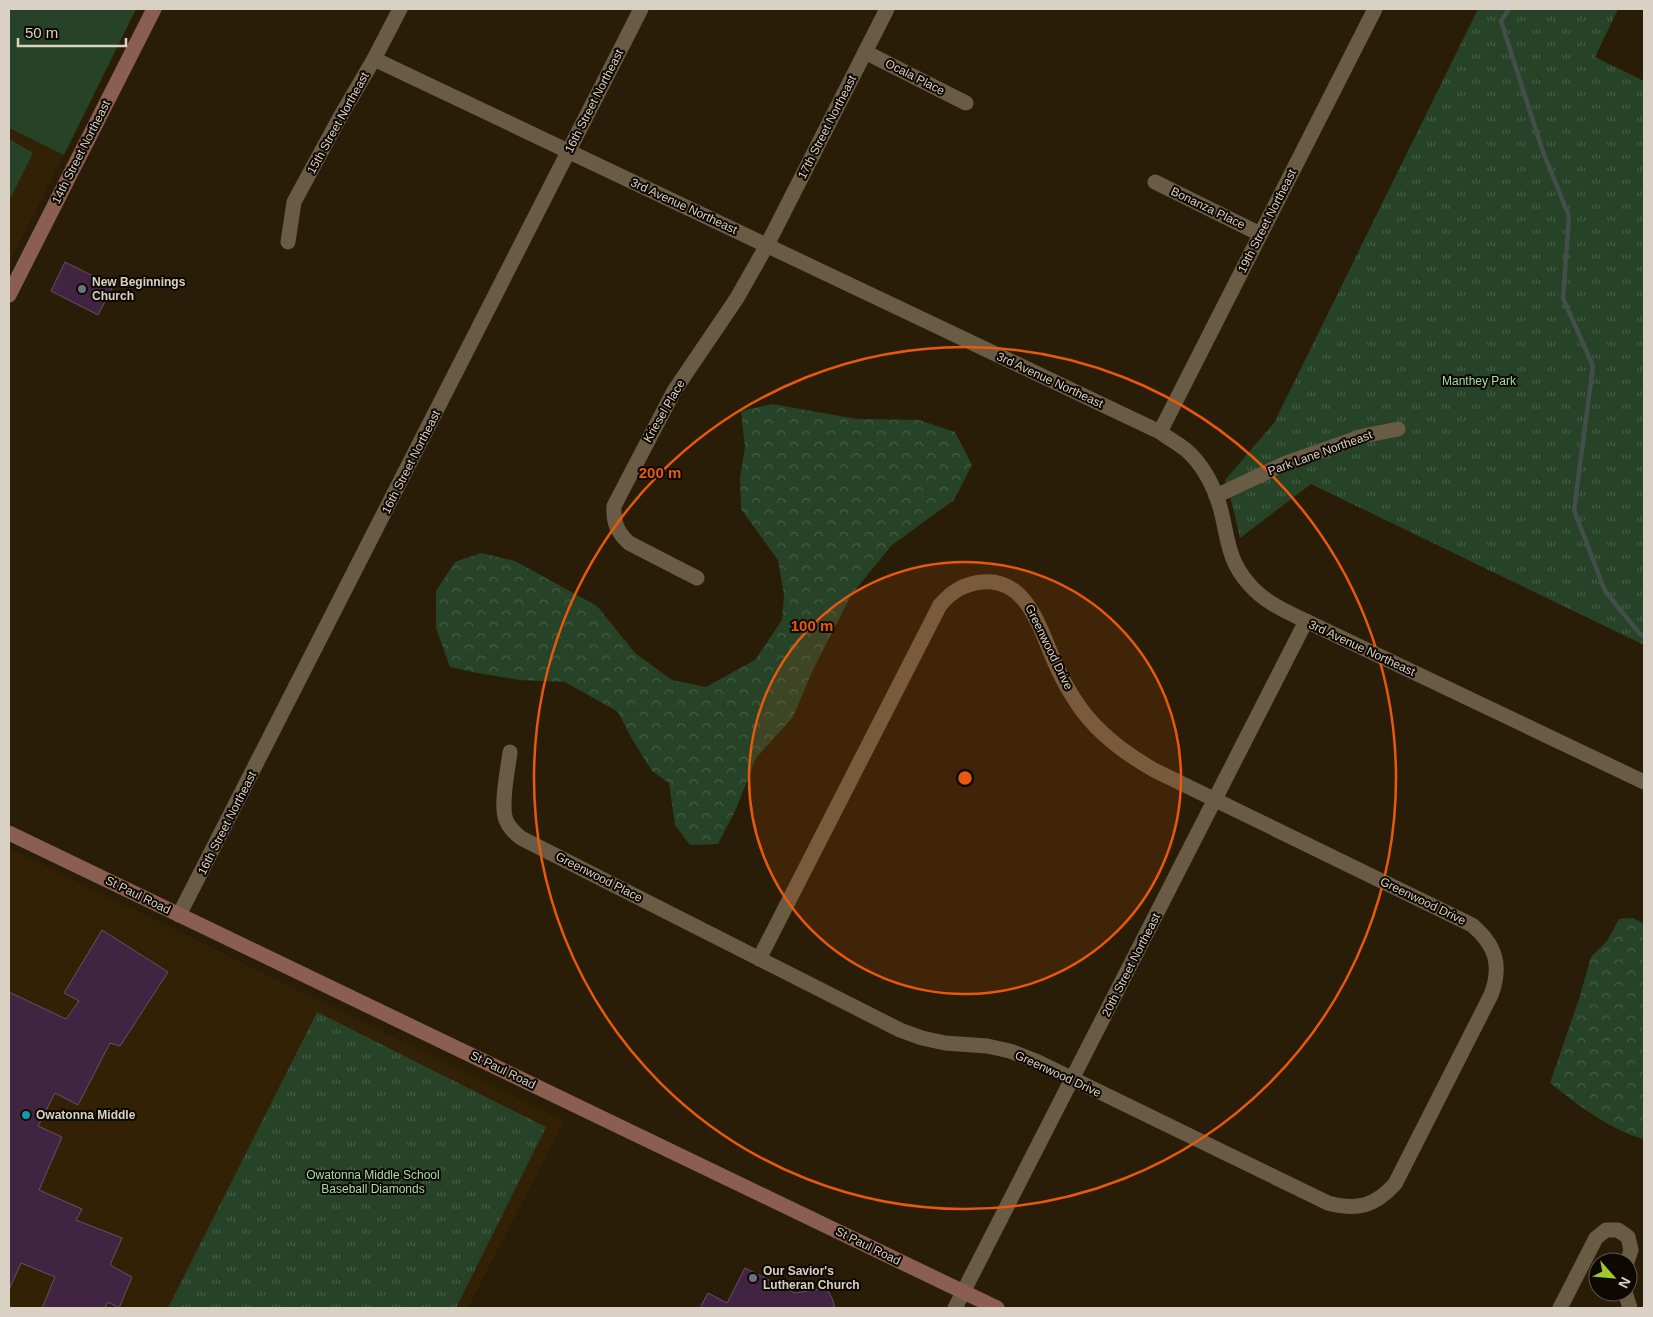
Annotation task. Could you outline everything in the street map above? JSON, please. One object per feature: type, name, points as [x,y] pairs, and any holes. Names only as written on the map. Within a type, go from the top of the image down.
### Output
[{"type":"street","name":"14th Street Northeast","points":[[9,295],[154,9]]},
{"type":"street","name":"15th Street Northeast","points":[[288,242],[294,202],[400,9]]},
{"type":"street","name":"16th Street Northeast","points":[[179,915],[641,9]]},
{"type":"street","name":"17th Street Northeast","points":[[767,246],[886,9]]},
{"type":"street","name":"19th Street Northeast","points":[[1160,432],[1375,9]]},
{"type":"street","name":"Ocala Place","points":[[865,52],[966,103]]},
{"type":"street","name":"3rd Avenue Northeast","points":[[374,59],[1160,432],[1185,449],[1199,463],[1214,488],[1228,548],[1236,566],[1248,584],[1262,598],[1277,608],[1644,782]]},
{"type":"street","name":"Bonanza Place","points":[[1155,182],[1260,234]]},
{"type":"street","name":"Kriesel Place","points":[[697,578],[629,543],[620,535],[615,525],[613,516],[614,506],[674,391],[737,298],[767,246]]},
{"type":"street","name":"Park Lane Northeast","points":[[1216,496],[1286,463],[1363,436],[1398,429]]},
{"type":"street","name":"Greenwood Drive","points":[[987,582],[1002,584],[1016,591],[1026,600],[1034,613],[1067,688],[1082,710],[1112,742],[1135,759],[1214,800],[1472,925],[1490,944],[1497,970],[1493,990],[1395,1184],[1385,1195],[1370,1204],[1356,1207],[1341,1207],[1328,1203],[1038,1062],[1010,1051],[987,1046],[945,1043],[922,1038],[900,1030],[759,959],[940,605],[960,587],[972,583],[987,582]]},
{"type":"street","name":"20th Street Northeast","points":[[956,1308],[1306,621]]},
{"type":"street","name":"Greenwood Place","points":[[510,752],[503,810],[506,821],[512,831],[521,838],[759,959]]},
{"type":"street","name":"St Paul Road","points":[[9,833],[997,1308]]},
{"type":"street","points":[[1589,1252],[1596,1238],[1606,1230],[1618,1230],[1628,1237],[1630,1252]]},
{"type":"street","points":[[1560,1308],[1588,1254]]},
{"type":"shaded area","points":[[9,128],[64,155],[9,263]]},
{"type":"shaded area","points":[[9,848],[564,1121],[468,1308],[9,1308]]},
{"type":"green space","points":[[9,9],[136,9],[64,155],[9,128]]},
{"type":"green space","name":"Manthey Park","points":[[1478,9],[1618,9],[1595,57],[1644,81],[1644,645],[1311,484],[1240,538],[1225,480],[1274,423]]},
{"type":"green space","points":[[9,139],[33,153],[9,201]]},
{"type":"green space","points":[[772,404],[857,419],[919,420],[955,432],[972,465],[954,500],[892,545],[851,595],[811,674],[793,717],[756,758],[736,809],[718,844],[690,845],[675,825],[669,783],[652,771],[618,712],[565,682],[520,680],[450,667],[436,628],[436,591],[455,562],[481,553],[515,561],[597,606],[635,653],[672,680],[706,687],[755,660],[782,620],[784,595],[778,560],[741,509],[740,478],[745,447],[741,411]]},
{"type":"green space","points":[[1633,918],[1644,924],[1644,1139],[1619,1130],[1607,1123],[1583,1108],[1550,1083],[1579,999],[1591,957],[1607,941],[1619,919]]},
{"type":"green space","name":"Owatonna Middle School Baseball Diamonds","points":[[317,1012],[546,1127],[456,1308],[168,1308]]},
{"type":"building","name":"New Beginnings Church","points":[[65,262],[113,286],[98,315],[51,291]]},
{"type":"building","name":"Owatonna Middle","points":[[102,930],[168,972],[120,1046],[110,1043],[78,1105],[55,1093],[38,1126],[62,1137],[39,1190],[82,1209],[76,1220],[122,1238],[110,1265],[132,1277],[119,1308],[108,1302],[105,1308],[42,1308],[55,1277],[21,1263],[9,1290],[9,992],[66,1019],[79,1001],[64,993]]},
{"type":"building","name":"Our Savior's Lutheran Church","points":[[745,1268],[795,1293],[826,1288],[835,1308],[700,1308],[708,1293],[727,1303]]},
{"type":"waterway","points":[[1509,9],[1501,21],[1542,149],[1569,216],[1563,298],[1593,366],[1574,510],[1605,591],[1640,634],[1644,636]]},
{"type":"place","name":"New Beginnings Church","points":[[82,289]]},
{"type":"place","name":"Owatonna Middle","points":[[26,1115]]},
{"type":"place","name":"Our Savior's Lutheran Church","points":[[753,1278]]}]
